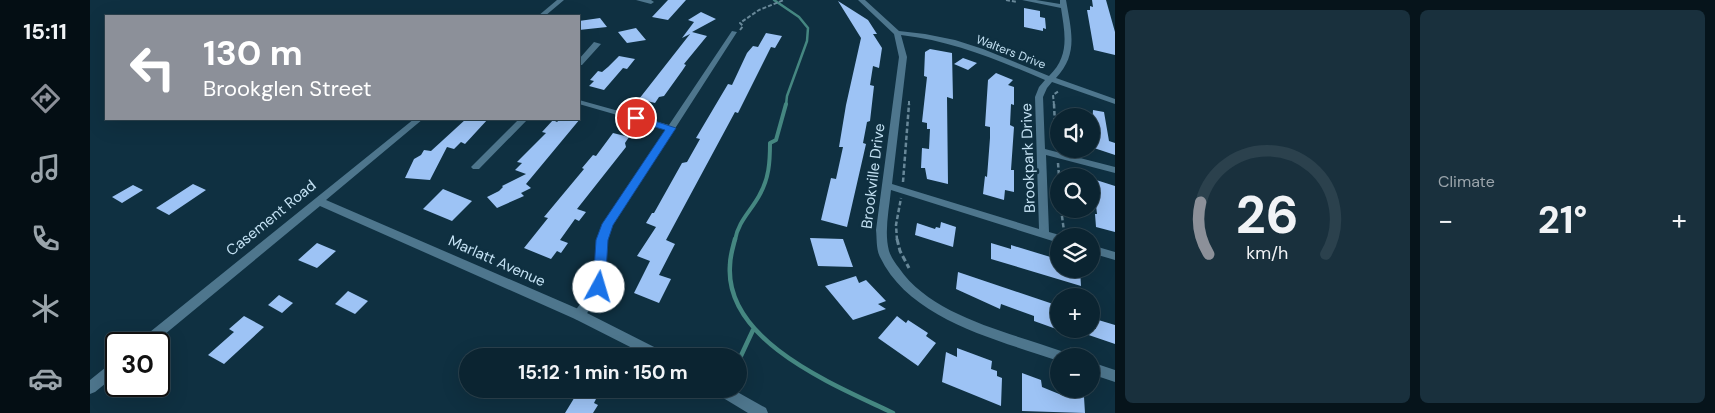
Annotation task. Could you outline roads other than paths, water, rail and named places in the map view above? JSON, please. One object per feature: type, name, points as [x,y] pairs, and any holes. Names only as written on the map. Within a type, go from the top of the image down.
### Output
[{"type":"street","points":[[542,15],[561,0]]},
{"type":"street","points":[[639,0],[651,2]]},
{"type":"street","points":[[861,0],[897,33]]},
{"type":"street","points":[[1025,0],[1063,4]]},
{"type":"street","name":"Brookpark Drive","points":[[1044,234],[1039,97],[1041,89],[1064,63],[1067,55],[1068,46],[1063,4]]},
{"type":"street","points":[[579,315],[599,287],[602,240],[608,224],[734,32]]},
{"type":"street","name":"Walters Drive","points":[[897,33],[922,35],[951,41],[1115,102]]},
{"type":"street","name":"Brookville Drive","points":[[897,33],[903,56],[881,230],[883,247],[892,267],[908,286],[945,313],[1052,348]]},
{"type":"street","points":[[580,61],[597,44]]},
{"type":"street","points":[[580,102],[671,128]]},
{"type":"street","name":"Casement Road","points":[[159,332],[418,120]]},
{"type":"street","points":[[476,167],[523,120]]},
{"type":"street","points":[[1041,150],[1115,170]]},
{"type":"street","points":[[888,186],[1050,235]]},
{"type":"street","name":"Marlatt Avenue","points":[[318,201],[579,315],[644,348]]},
{"type":"street","points":[[1100,252],[1115,256]]},
{"type":"street","points":[[1100,371],[1115,376]]},
{"type":"street","points":[[90,388],[105,376]]},
{"type":"street","points":[[735,398],[761,413]]},
{"type":"waterway","points":[[774,0],[799,17],[808,28],[807,41],[787,96],[786,105]]},
{"type":"waterway","points":[[735,240],[742,222],[765,183],[769,164],[770,143],[776,140],[786,104]]},
{"type":"waterway","points":[[735,239],[730,265],[733,292],[745,317],[764,339],[788,358],[815,375],[893,413]]},
{"type":"waterway","points":[[745,348],[753,330]]}]
